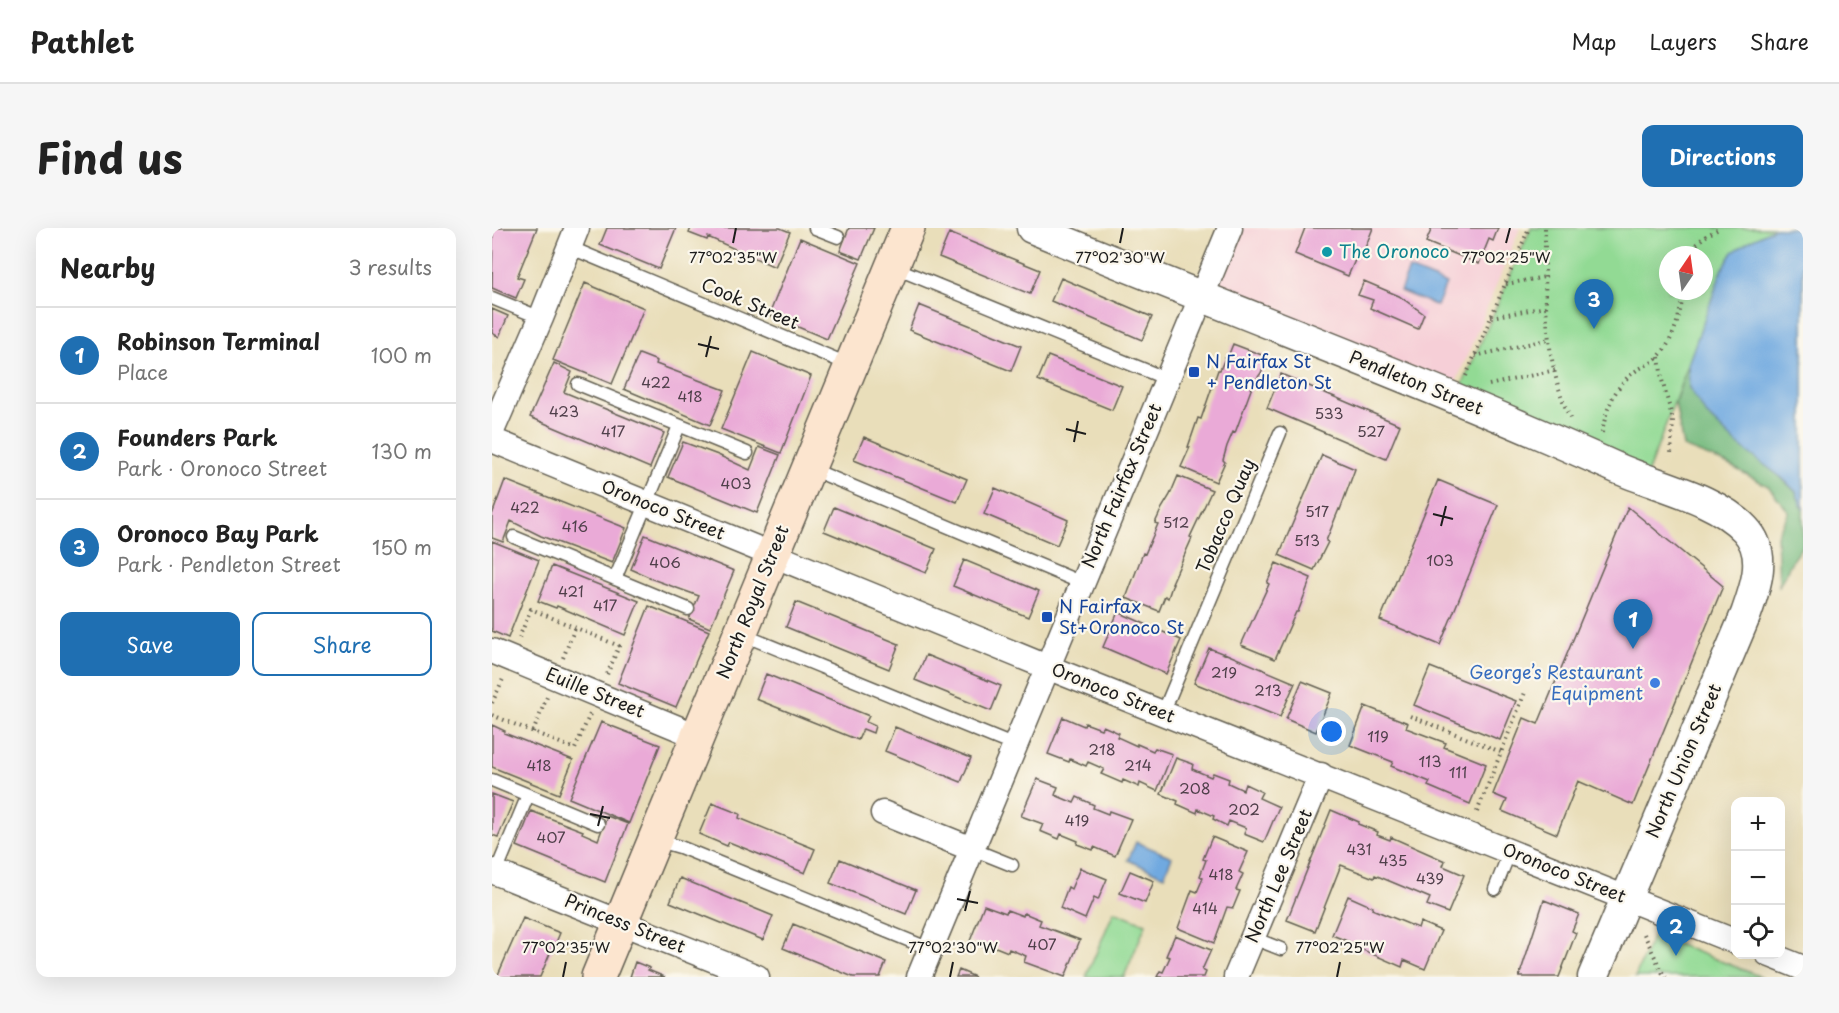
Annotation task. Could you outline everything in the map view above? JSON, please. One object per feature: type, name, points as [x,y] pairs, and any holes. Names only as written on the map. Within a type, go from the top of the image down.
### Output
[{"type":"main road","name":"North Royal Street","points":[[598,977],[908,228]]},
{"type":"street","name":"Pendleton Street","points":[[1032,228],[1443,393],[1655,484],[1723,510],[1745,528],[1755,542]]},
{"type":"street","name":"North Fairfax Street","points":[[919,977],[1230,228]]},
{"type":"street","points":[[492,431],[573,238]]},
{"type":"street","name":"Oronoco Street","points":[[492,440],[1047,667],[1731,940]]},
{"type":"street","name":"North Union Street","points":[[1593,977],[1746,614],[1758,576],[1755,542]]},
{"type":"street","name":"Euille Street","points":[[492,651],[698,736]]},
{"type":"street","name":"North Lee Street","points":[[1236,977],[1320,775]]},
{"type":"street","points":[[883,813],[972,849]]},
{"type":"street","name":"Princess Street","points":[[494,871],[757,977]]},
{"type":"street","points":[[1780,959],[1803,968]]},
{"type":"lane","points":[[815,228],[838,237]]},
{"type":"lane","name":"Cook Street","points":[[573,238],[851,365]]},
{"type":"lane","points":[[892,267],[1167,379]]},
{"type":"lane","points":[[492,298],[541,318]]},
{"type":"lane","points":[[578,384],[747,453]]},
{"type":"lane","points":[[615,579],[679,426]]},
{"type":"lane","name":"Tobacco Quay","points":[[1163,713],[1280,433]]},
{"type":"lane","points":[[808,468],[1083,583]]},
{"type":"lane","points":[[514,537],[688,609]]},
{"type":"lane","points":[[740,634],[1015,746]]},
{"type":"lane","points":[[492,780],[598,825]]},
{"type":"lane","points":[[494,871],[528,795]]},
{"type":"lane","points":[[655,840],[680,847],[930,949]]},
{"type":"lane","points":[[972,849],[1012,865]]},
{"type":"lane","points":[[1495,888],[1510,851]]},
{"type":"lane","points":[[1253,938],[1281,949]]},
{"type":"path","points":[[1466,378],[1529,228]]},
{"type":"path","points":[[1545,228],[1546,307],[1550,339],[1566,410],[1571,421]]},
{"type":"path","points":[[1695,246],[1704,236],[1721,228]]},
{"type":"path","points":[[1506,284],[1545,277]]},
{"type":"path","points":[[1602,433],[1605,413],[1615,392],[1626,379],[1659,357],[1676,325],[1682,300]]},
{"type":"path","points":[[1491,317],[1546,307]]},
{"type":"path","points":[[1475,356],[1550,339]]},
{"type":"path","points":[[1659,357],[1662,380],[1673,420],[1671,454]]},
{"type":"path","points":[[1485,386],[1556,370]]},
{"type":"path","points":[[516,644],[531,609],[619,646],[605,681]]},
{"type":"path","points":[[561,663],[575,628]]},
{"type":"path","points":[[492,703],[503,678]]},
{"type":"path","points":[[1477,812],[1526,690]]},
{"type":"path","points":[[533,732],[547,696]]},
{"type":"path","points":[[492,715],[575,749],[590,714]]},
{"type":"path","points":[[1410,716],[1501,752]]},
{"type":"path","points":[[1644,934],[1666,977]]},
{"type":"shaded area","points":[[1229,228],[1520,228],[1450,397],[1201,295]]},
{"type":"green space","points":[[1531,228],[1778,228],[1715,294],[1713,299],[1713,246],[1659,246],[1659,300],[1713,300],[1645,480],[1456,399]]},
{"type":"green space","points":[[1688,364],[1689,388],[1796,492],[1803,510],[1803,545],[1779,586],[1777,535],[1789,512],[1768,486],[1725,463],[1683,447],[1675,402]]},
{"type":"green space","points":[[1114,911],[1146,924],[1124,977],[1086,977]]},
{"type":"green space","points":[[1653,935],[1762,977],[1635,977]]},
{"type":"water","points":[[1775,228],[1803,228],[1803,510],[1796,492],[1782,478],[1738,445],[1706,414],[1689,388],[1688,364],[1722,270],[1733,252]]},
{"type":"water","points":[[1409,269],[1446,284],[1437,306],[1400,291]]},
{"type":"water","points":[[1136,842],[1172,857],[1164,876],[1128,860]]},
{"type":"building","points":[[493,228],[537,228],[517,277],[524,279],[516,298],[492,288]]},
{"type":"building","points":[[607,228],[676,228],[659,269],[600,245]]},
{"type":"building","points":[[691,228],[780,228],[790,232],[775,267],[708,237],[707,240],[689,233]]},
{"type":"building","points":[[849,228],[874,228],[861,259],[840,251]]},
{"type":"building","name":"The Oronoco","points":[[1305,228],[1373,228],[1363,253],[1359,251],[1348,276],[1295,254]]},
{"type":"building","name":"The Oronoco","points":[[1432,228],[1498,228],[1493,241],[1489,239],[1479,264],[1426,242]]},
{"type":"building","points":[[949,233],[1040,270],[1030,294],[939,257]]},
{"type":"building","points":[[800,238],[860,263],[827,339],[769,315]]},
{"type":"building","points":[[1061,278],[1152,317],[1142,340],[1051,301]]},
{"type":"building","points":[[1364,281],[1399,296],[1424,314],[1418,329],[1370,308],[1373,300],[1358,295]]},
{"type":"building","points":[[585,283],[644,308],[612,384],[553,360]]},
{"type":"building","points":[[919,305],[1021,346],[1011,371],[909,330]]},
{"type":"building","points":[[492,309],[508,316],[499,337],[492,333]]},
{"type":"building","points":[[1233,344],[1267,357],[1261,373],[1253,384],[1235,433],[1233,432],[1227,446],[1223,460],[1225,462],[1216,482],[1181,467],[1218,370],[1225,358],[1227,359]]},
{"type":"building","points":[[753,352],[811,376],[781,453],[721,429]]},
{"type":"building","points":[[639,354],[657,361],[656,364],[725,390],[710,425],[624,389]]},
{"type":"building","points":[[1048,356],[1122,386],[1112,410],[1038,380]]},
{"type":"building","points":[[554,363],[572,372],[564,392],[664,433],[650,468],[530,417]]},
{"type":"building","points":[[1281,374],[1400,425],[1386,459],[1267,408]]},
{"type":"building","points":[[864,437],[967,479],[957,502],[854,460]]},
{"type":"building","points":[[683,442],[750,470],[759,447],[780,455],[757,513],[668,477]]},
{"type":"building","points":[[1322,455],[1355,469],[1326,541],[1328,542],[1314,570],[1279,555]]},
{"type":"building","points":[[1178,476],[1212,490],[1190,537],[1192,538],[1172,583],[1168,598],[1165,596],[1159,611],[1126,598],[1143,553],[1145,554],[1158,524],[1155,523]]},
{"type":"building","points":[[505,480],[626,528],[612,563],[541,536],[511,521],[503,542],[492,538],[492,515]]},
{"type":"building","points":[[1438,480],[1498,505],[1440,645],[1380,620]]},
{"type":"building","points":[[995,488],[1068,520],[1057,545],[984,514]]},
{"type":"building","points":[[834,507],[936,549],[926,573],[824,531]]},
{"type":"building","points":[[1628,507],[1723,586],[1633,805],[1578,781],[1557,834],[1502,811],[1507,800],[1493,794],[1524,718],[1538,724]]},
{"type":"building","points":[[645,535],[734,571],[710,628],[689,619],[699,596],[631,569]]},
{"type":"building","points":[[492,541],[539,560],[508,638],[492,631]]},
{"type":"building","points":[[964,560],[1039,591],[1028,617],[953,586]]},
{"type":"building","points":[[1276,563],[1311,578],[1298,612],[1275,659],[1241,645],[1269,584],[1267,583]]},
{"type":"building","points":[[552,566],[639,601],[625,635],[557,606],[556,608],[538,601]]},
{"type":"building","points":[[796,602],[899,644],[889,669],[786,627]]},
{"type":"building","points":[[649,606],[709,631],[676,707],[618,683]]},
{"type":"building","points":[[1118,612],[1181,640],[1166,674],[1103,647]]},
{"type":"building","points":[[1209,648],[1295,683],[1280,717],[1194,683]]},
{"type":"building","points":[[926,655],[1001,686],[991,711],[915,680]]},
{"type":"building","points":[[1430,667],[1516,701],[1500,740],[1414,705]]},
{"type":"building","points":[[766,674],[869,716],[866,722],[875,726],[873,733],[863,729],[858,740],[756,699]]},
{"type":"building","points":[[1302,681],[1332,693],[1316,732],[1286,719]]},
{"type":"building","points":[[1365,706],[1408,723],[1406,728],[1446,743],[1444,747],[1486,764],[1470,804],[1428,786],[1430,782],[1391,766],[1393,762],[1350,745]]},
{"type":"building","points":[[1063,717],[1084,726],[1085,723],[1101,729],[1103,726],[1119,733],[1117,737],[1137,746],[1137,744],[1153,751],[1155,748],[1172,754],[1157,791],[1140,783],[1139,787],[1123,780],[1122,783],[1101,774],[1104,769],[1088,762],[1086,766],[1070,759],[1069,762],[1048,754]]},
{"type":"building","points":[[601,722],[660,745],[629,823],[569,798]]},
{"type":"building","points":[[492,725],[505,731],[504,733],[573,760],[559,794],[492,767]]},
{"type":"building","points":[[895,727],[971,758],[961,782],[885,751]]},
{"type":"building","points":[[1176,758],[1193,764],[1192,769],[1211,777],[1213,773],[1229,779],[1228,783],[1243,790],[1245,784],[1262,792],[1259,798],[1279,807],[1264,842],[1244,834],[1246,828],[1229,821],[1227,826],[1213,819],[1214,816],[1198,809],[1197,813],[1161,794]]},
{"type":"building","points":[[1037,779],[1058,787],[1055,795],[1074,803],[1077,797],[1094,805],[1093,808],[1131,819],[1115,856],[1094,847],[1093,850],[1077,844],[1078,841],[1061,834],[1059,839],[1040,831],[1043,824],[1021,816]]},
{"type":"building","points":[[492,794],[513,802],[498,837],[492,835]]},
{"type":"building","points":[[712,803],[740,814],[739,818],[815,849],[805,873],[729,842],[727,846],[699,834]]},
{"type":"building","points":[[1331,810],[1378,832],[1377,835],[1390,840],[1391,837],[1445,861],[1443,866],[1464,875],[1448,913],[1427,905],[1430,898],[1375,875],[1374,878],[1341,865],[1315,931],[1287,920]]},
{"type":"building","points":[[531,811],[583,831],[582,833],[598,840],[607,816],[628,824],[605,882],[517,846]]},
{"type":"building","points":[[1212,837],[1248,852],[1239,872],[1243,874],[1236,890],[1240,891],[1233,908],[1227,907],[1214,943],[1178,928],[1192,890],[1197,892],[1203,878],[1200,876],[1206,860],[1203,859]]},
{"type":"building","points":[[840,859],[916,890],[906,914],[830,883]]},
{"type":"building","points":[[1080,868],[1107,879],[1098,900],[1094,898],[1085,919],[1060,908],[1068,887],[1071,889]]},
{"type":"building","points":[[1130,871],[1154,881],[1145,903],[1120,893]]},
{"type":"building","points":[[680,878],[773,916],[763,940],[670,902]]},
{"type":"building","points":[[1348,896],[1373,907],[1372,909],[1418,928],[1420,922],[1441,931],[1425,969],[1404,960],[1402,967],[1332,935]]},
{"type":"building","points":[[1544,900],[1579,914],[1572,931],[1576,933],[1559,977],[1519,977]]},
{"type":"building","points":[[984,905],[1006,913],[1007,910],[1023,916],[1024,913],[1041,920],[1039,925],[1080,940],[1065,977],[1024,962],[1026,956],[1009,949],[1008,952],[993,946],[991,950],[970,941]]},
{"type":"building","points":[[523,918],[560,933],[552,952],[540,977],[497,977]]},
{"type":"building","points":[[793,924],[886,962],[880,977],[853,977],[783,948]]},
{"type":"building","points":[[1175,935],[1211,950],[1202,970],[1206,972],[1204,977],[1157,977],[1160,971],[1163,972],[1170,957],[1166,956]]},
{"type":"building","points":[[635,962],[650,968],[648,970],[665,977],[630,977]]},
{"type":"building","points":[[959,970],[975,977],[956,977]]},
{"type":"place","name":"The Oronoco","points":[[1327,252]]},
{"type":"place","name":"Oronoco Bay Park","points":[[1594,329]]},
{"type":"place","name":"N Fairfax St + Pendleton St","points":[[1194,372]]},
{"type":"place","name":"N Fairfax St+Oronoco St","points":[[1047,617]]},
{"type":"place","name":"Robinson Terminal","points":[[1633,649]]},
{"type":"place","name":"George’s Restaurant Equipment","points":[[1655,683]]},
{"type":"place","name":"Founders Park","points":[[1676,956]]}]
